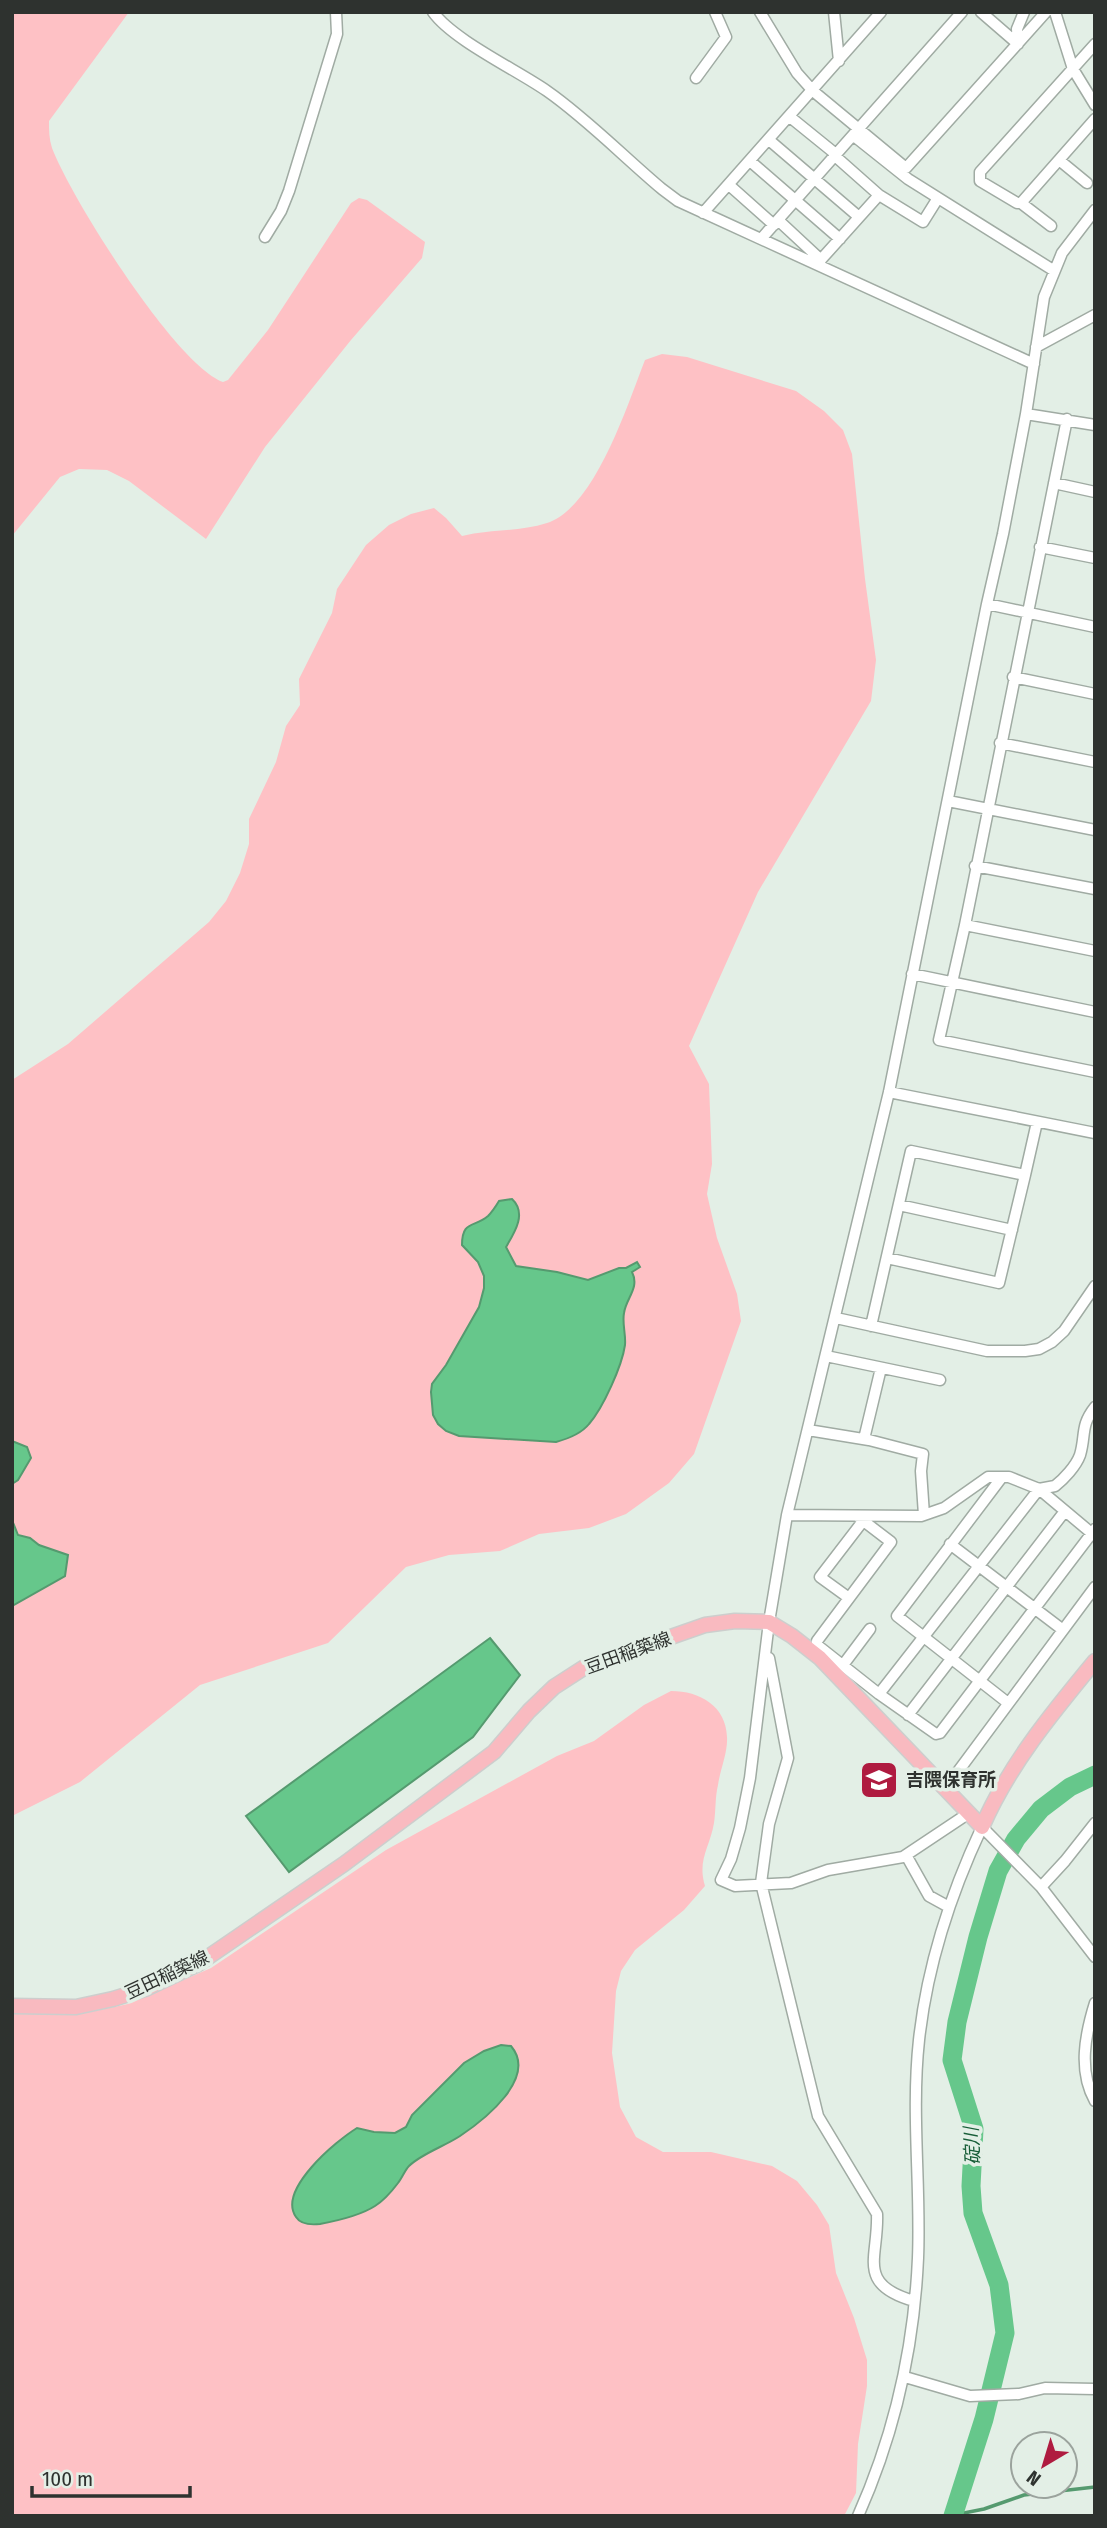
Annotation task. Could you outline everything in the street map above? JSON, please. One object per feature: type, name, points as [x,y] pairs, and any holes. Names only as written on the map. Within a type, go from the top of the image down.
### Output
[{"type":"main road","points":[[769,1622],[814,1648],[982,1827],[993,1802],[1027,1749],[1095,1661]]},
{"type":"main road","name":"豆田稲築線","points":[[12,2006],[76,2007],[113,1999],[145,1989],[198,1964],[344,1864],[494,1752],[554,1687],[585,1667],[705,1625],[769,1622]]},
{"type":"street","points":[[265,237],[281,211],[289,191],[337,34],[336,12]]},
{"type":"street","points":[[433,12],[459,36],[550,93],[662,189],[704,213],[819,262],[1034,364]]},
{"type":"street","points":[[696,78],[726,37],[715,12]]},
{"type":"street","points":[[760,12],[797,73],[908,179],[1053,270]]},
{"type":"street","points":[[834,12],[839,61]]},
{"type":"street","points":[[704,213],[881,12]]},
{"type":"street","points":[[761,239],[962,12]]},
{"type":"street","points":[[981,12],[1018,44]]},
{"type":"street","points":[[1018,44],[1017,29],[1024,12]]},
{"type":"street","points":[[857,133],[906,168],[1046,12]]},
{"type":"street","points":[[1055,12],[1073,68],[1095,105]]},
{"type":"street","points":[[1051,226],[1021,202],[1017,203],[980,181],[980,172],[1095,44]]},
{"type":"street","points":[[790,117],[832,151],[879,195],[923,222],[938,198]]},
{"type":"street","points":[[1021,202],[1095,119]]},
{"type":"street","points":[[769,140],[859,217]]},
{"type":"street","points":[[1059,160],[1087,183]]},
{"type":"street","points":[[750,161],[840,239]]},
{"type":"street","points":[[729,185],[819,262]]},
{"type":"street","points":[[819,262],[879,195]]},
{"type":"street","points":[[969,1813],[906,1855],[828,1870],[791,1883],[735,1886],[722,1880],[740,1828],[750,1778],[769,1622],[787,1515],[890,1092],[1003,534],[1026,414],[1044,297],[1062,253],[1095,209]]},
{"type":"street","points":[[1036,346],[1095,315]]},
{"type":"street","points":[[1026,414],[1095,425]]},
{"type":"street","points":[[1067,419],[965,925],[939,1040],[1095,1072]]},
{"type":"street","points":[[1054,483],[1095,492]]},
{"type":"street","points":[[1040,547],[1095,558]]},
{"type":"street","points":[[987,604],[1095,627]]},
{"type":"street","points":[[1013,677],[1095,694]]},
{"type":"street","points":[[1000,743],[1095,762]]},
{"type":"street","points":[[948,801],[1095,830]]},
{"type":"street","points":[[975,866],[1095,889]]},
{"type":"street","points":[[965,925],[1095,951]]},
{"type":"street","points":[[912,974],[1095,1012]]},
{"type":"street","points":[[890,1092],[1095,1133]]},
{"type":"street","points":[[887,1258],[999,1283],[1037,1122]]},
{"type":"street","points":[[871,1326],[911,1151],[1025,1175]]},
{"type":"street","points":[[899,1205],[1012,1230]]},
{"type":"street","points":[[836,1318],[987,1351],[1025,1351],[1039,1349],[1064,1331],[1095,1286]]},
{"type":"street","points":[[826,1356],[940,1380]]},
{"type":"street","points":[[864,1439],[881,1368]]},
{"type":"street","points":[[879,1694],[1039,1489],[1055,1486],[1077,1461],[1085,1420],[1095,1407]]},
{"type":"street","points":[[808,1430],[864,1439],[923,1454],[921,1471],[924,1516]]},
{"type":"street","points":[[1002,1476],[897,1616],[1008,1703]]},
{"type":"street","points":[[787,1515],[860,1518],[924,1516],[944,1508],[988,1477],[1009,1476],[1039,1489],[1094,1532],[940,1733],[932,1733],[843,1665],[814,1648],[891,1542],[860,1518]]},
{"type":"street","points":[[908,1715],[1065,1511]]},
{"type":"street","points":[[849,1598],[820,1577],[860,1518]]},
{"type":"street","points":[[950,1544],[1063,1630]]},
{"type":"street","points":[[945,1789],[1095,1587]]},
{"type":"street","points":[[843,1665],[870,1629]]},
{"type":"street","points":[[767,1646],[788,1758],[769,1824],[761,1883],[818,2116],[877,2214],[874,2270],[888,2290],[914,2301]]},
{"type":"street","points":[[1041,1887],[1059,1869],[1095,1823]]},
{"type":"street","points":[[858,2516],[878,2470],[905,2377],[918,2258],[915,2085],[919,2037],[929,1984],[949,1907],[982,1827],[1041,1887],[1095,1957]]},
{"type":"street","points":[[906,1855],[929,1896],[949,1907]]},
{"type":"street","points":[[1095,2003],[1085,2051],[1084,2075],[1095,2101]]},
{"type":"street","points":[[905,2377],[970,2396],[983,2397],[1045,2388],[1095,2389]]},
{"type":"shaded area","points":[[12,12],[129,12],[49,121],[51,145],[80,203],[153,313],[203,369],[223,382],[228,380],[268,330],[351,203],[359,198],[367,200],[425,242],[422,258],[351,340],[265,447],[206,539],[129,481],[107,470],[79,469],[60,477],[12,536]]},
{"type":"shaded area","points":[[662,354],[687,357],[796,391],[824,411],[843,430],[852,454],[876,660],[871,701],[758,892],[689,1046],[709,1084],[712,1164],[707,1194],[717,1238],[737,1294],[741,1321],[694,1454],[669,1483],[626,1514],[589,1528],[539,1534],[500,1551],[449,1555],[406,1567],[328,1643],[200,1685],[80,1782],[12,1816],[12,1080],[68,1044],[209,922],[226,901],[240,873],[249,844],[249,819],[276,762],[286,726],[300,705],[299,679],[332,613],[337,589],[366,545],[389,525],[411,514],[434,508],[462,536],[536,526],[564,513],[580,497],[608,452],[645,360]]},
{"type":"shaded area","points":[[512,1199],[519,1210],[519,1216],[516,1229],[506,1247],[516,1266],[588,1280],[637,1262],[640,1267],[632,1272],[634,1288],[624,1317],[625,1345],[611,1386],[586,1428],[574,1436],[556,1442],[459,1436],[446,1431],[433,1415],[432,1384],[479,1307],[484,1288],[484,1276],[478,1262],[462,1245],[464,1232],[488,1216],[499,1201]]},
{"type":"shaded area","points":[[12,1441],[27,1447],[31,1458],[18,1480],[12,1484]]},
{"type":"shaded area","points":[[12,1520],[18,1535],[68,1555],[65,1576],[12,1606]]},
{"type":"shaded area","points":[[490,1638],[520,1675],[473,1737],[289,1872],[246,1816]]},
{"type":"shaded area","points":[[671,1691],[692,1694],[710,1702],[722,1717],[727,1737],[726,1749],[717,1790],[714,1823],[703,1861],[705,1886],[684,1910],[635,1950],[621,1971],[616,1991],[612,2053],[620,2107],[636,2137],[663,2152],[711,2152],[772,2166],[797,2181],[829,2225],[836,2273],[867,2360],[867,2386],[858,2444],[856,2493],[844,2516],[12,2516],[12,2010],[95,2011],[128,2004],[211,1968],[386,1850],[557,1756],[594,1741],[644,1705]]},
{"type":"shaded area","points":[[501,2045],[511,2046],[518,2058],[518,2071],[505,2097],[482,2120],[414,2162],[387,2196],[369,2209],[320,2224],[306,2224],[298,2220],[292,2206],[295,2194],[301,2180],[323,2155],[357,2128],[395,2133],[406,2127],[412,2115],[464,2063]]},
{"type":"waterway","name":"碇川","points":[[953,2516],[984,2419],[1005,2333],[999,2285],[973,2213],[971,2186],[974,2129],[952,2060],[957,2022],[998,1871],[1016,1839],[1041,1809],[1070,1787],[1095,1775]]},
{"type":"waterway","points":[[954,2515],[984,2509],[1024,2495],[1095,2487]]},
{"type":"place","name":"吉隈保育所","points":[[879,1780]]}]
